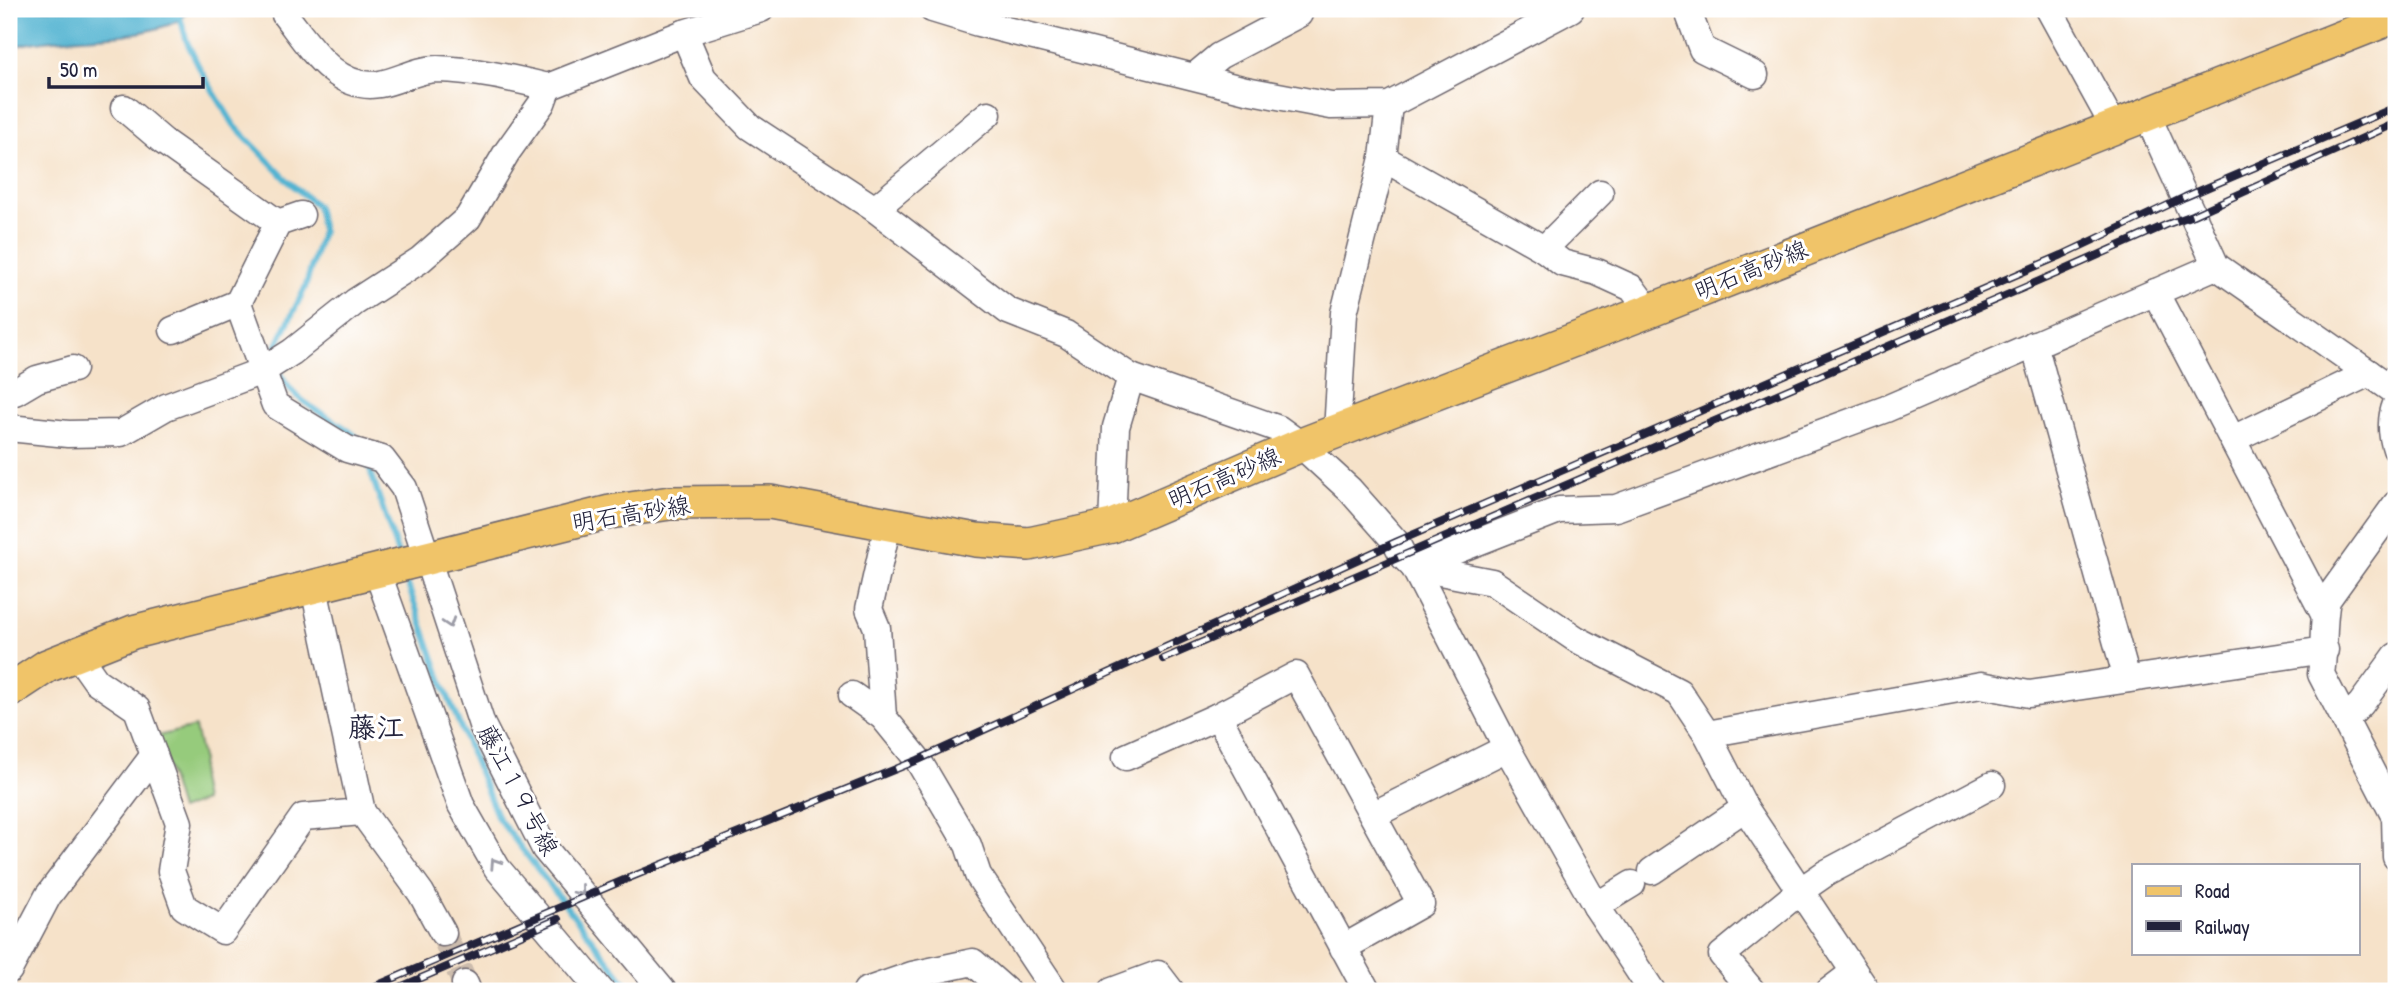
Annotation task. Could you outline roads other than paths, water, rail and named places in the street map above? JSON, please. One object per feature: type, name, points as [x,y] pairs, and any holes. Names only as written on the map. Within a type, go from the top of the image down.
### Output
[{"type":"main road","name":"明石高砂線","points":[[9,691],[47,666],[133,632],[610,512],[670,503],[770,502],[976,540],[1029,544],[1112,526],[1301,445],[1649,311],[2396,16]]},
{"type":"street","points":[[285,15],[325,65],[350,81],[377,85],[435,69],[494,74],[548,87],[684,33],[761,9]]},
{"type":"street","points":[[932,9],[1246,90],[1331,106],[1389,105],[1535,17],[1571,9]]},
{"type":"street","points":[[1195,76],[1219,57],[1299,14],[1297,9]]},
{"type":"street","points":[[1687,9],[1702,49],[1755,75]]},
{"type":"street","points":[[2049,9],[2115,127]]},
{"type":"street","points":[[684,33],[703,78],[747,124],[875,209],[1008,311],[1066,334],[1130,377],[1279,429],[1301,445],[1350,490],[1396,542],[1403,556],[1414,567],[1507,748],[1596,906],[1652,991]]},
{"type":"street","points":[[9,428],[68,434],[121,433],[166,407],[262,371],[292,352],[355,302],[420,260],[468,218],[507,152],[542,103],[548,87]]},
{"type":"street","points":[[1337,432],[1344,313],[1382,158],[1389,105]]},
{"type":"street","points":[[124,108],[164,142],[290,219],[237,303],[173,330]]},
{"type":"street","points":[[875,209],[988,114]]},
{"type":"street","points":[[2147,115],[2216,265],[2396,392]]},
{"type":"street","points":[[1382,158],[1544,249],[1562,263],[1597,272],[1632,288],[1649,311]]},
{"type":"street","points":[[1544,249],[1600,193]]},
{"type":"street","points":[[1414,567],[1559,510],[1616,508],[1886,409],[2216,265]]},
{"type":"street","points":[[2155,292],[2325,614]]},
{"type":"street","points":[[237,303],[275,405],[346,449],[382,459],[404,488],[402,565],[461,805],[497,868],[601,991]]},
{"type":"street","points":[[2034,344],[2127,679]]},
{"type":"street","points":[[9,391],[15,392],[37,379],[73,369]]},
{"type":"street","points":[[2233,439],[2369,373]]},
{"type":"street","points":[[1112,526],[1116,428],[1130,377]]},
{"type":"street","points":[[2396,404],[2391,429],[2396,449]]},
{"type":"street","points":[[2396,504],[2327,600],[2321,674],[2396,826],[2396,857]]},
{"type":"street","points":[[883,717],[877,628],[869,609],[888,524]]},
{"type":"street","name":"藤江１９号線","points":[[402,565],[545,849],[663,991]]},
{"type":"street","points":[[1414,567],[1492,582],[1576,639],[1679,692],[1707,734],[1745,808],[1860,982],[1829,991]]},
{"type":"street","points":[[314,587],[362,812],[421,893],[443,933]]},
{"type":"street","points":[[1707,734],[1981,685],[2029,694],[2325,650]]},
{"type":"street","points":[[77,654],[96,681],[137,709],[179,823],[172,871],[184,907],[223,931],[303,817],[362,812]]},
{"type":"street","points":[[2345,720],[2361,704],[2396,656]]},
{"type":"street","points":[[1126,757],[1218,716],[1296,675],[1421,904],[1343,948]]},
{"type":"street","points":[[852,695],[883,717],[918,760],[968,845],[978,875],[1055,991]]},
{"type":"street","points":[[1218,716],[1367,991]]},
{"type":"street","points":[[1373,815],[1507,748]]},
{"type":"street","points":[[9,970],[48,896],[154,755]]},
{"type":"street","points":[[1752,991],[1723,956],[1800,891],[1826,873],[1992,785]]},
{"type":"street","points":[[1596,906],[1745,808]]},
{"type":"street","points":[[866,991],[912,975],[973,962],[1006,991]]},
{"type":"street","points":[[1112,991],[1158,974],[1171,991]]},
{"type":"water","points":[[9,9],[189,9],[178,21],[138,33],[51,40],[9,48]]},
{"type":"waterway","points":[[181,20],[187,42],[201,71],[234,125],[289,182],[317,206],[322,231],[305,288],[275,349],[276,354]]},
{"type":"waterway","points":[[279,368],[294,393],[362,443]]},
{"type":"waterway","points":[[368,464],[399,557]]},
{"type":"waterway","points":[[404,574],[444,687],[498,818],[632,991]]},
{"type":"tunnel","points":[[443,933],[465,984]]},
{"type":"railway","points":[[364,991],[624,880],[918,760],[1396,542],[2062,255],[2185,197],[2396,107]]},
{"type":"railway","points":[[1163,659],[2193,215],[2396,123]]},
{"type":"railway","points":[[391,991],[558,919]]},
{"type":"district","name":"藤江","points":[[376,727]]}]
